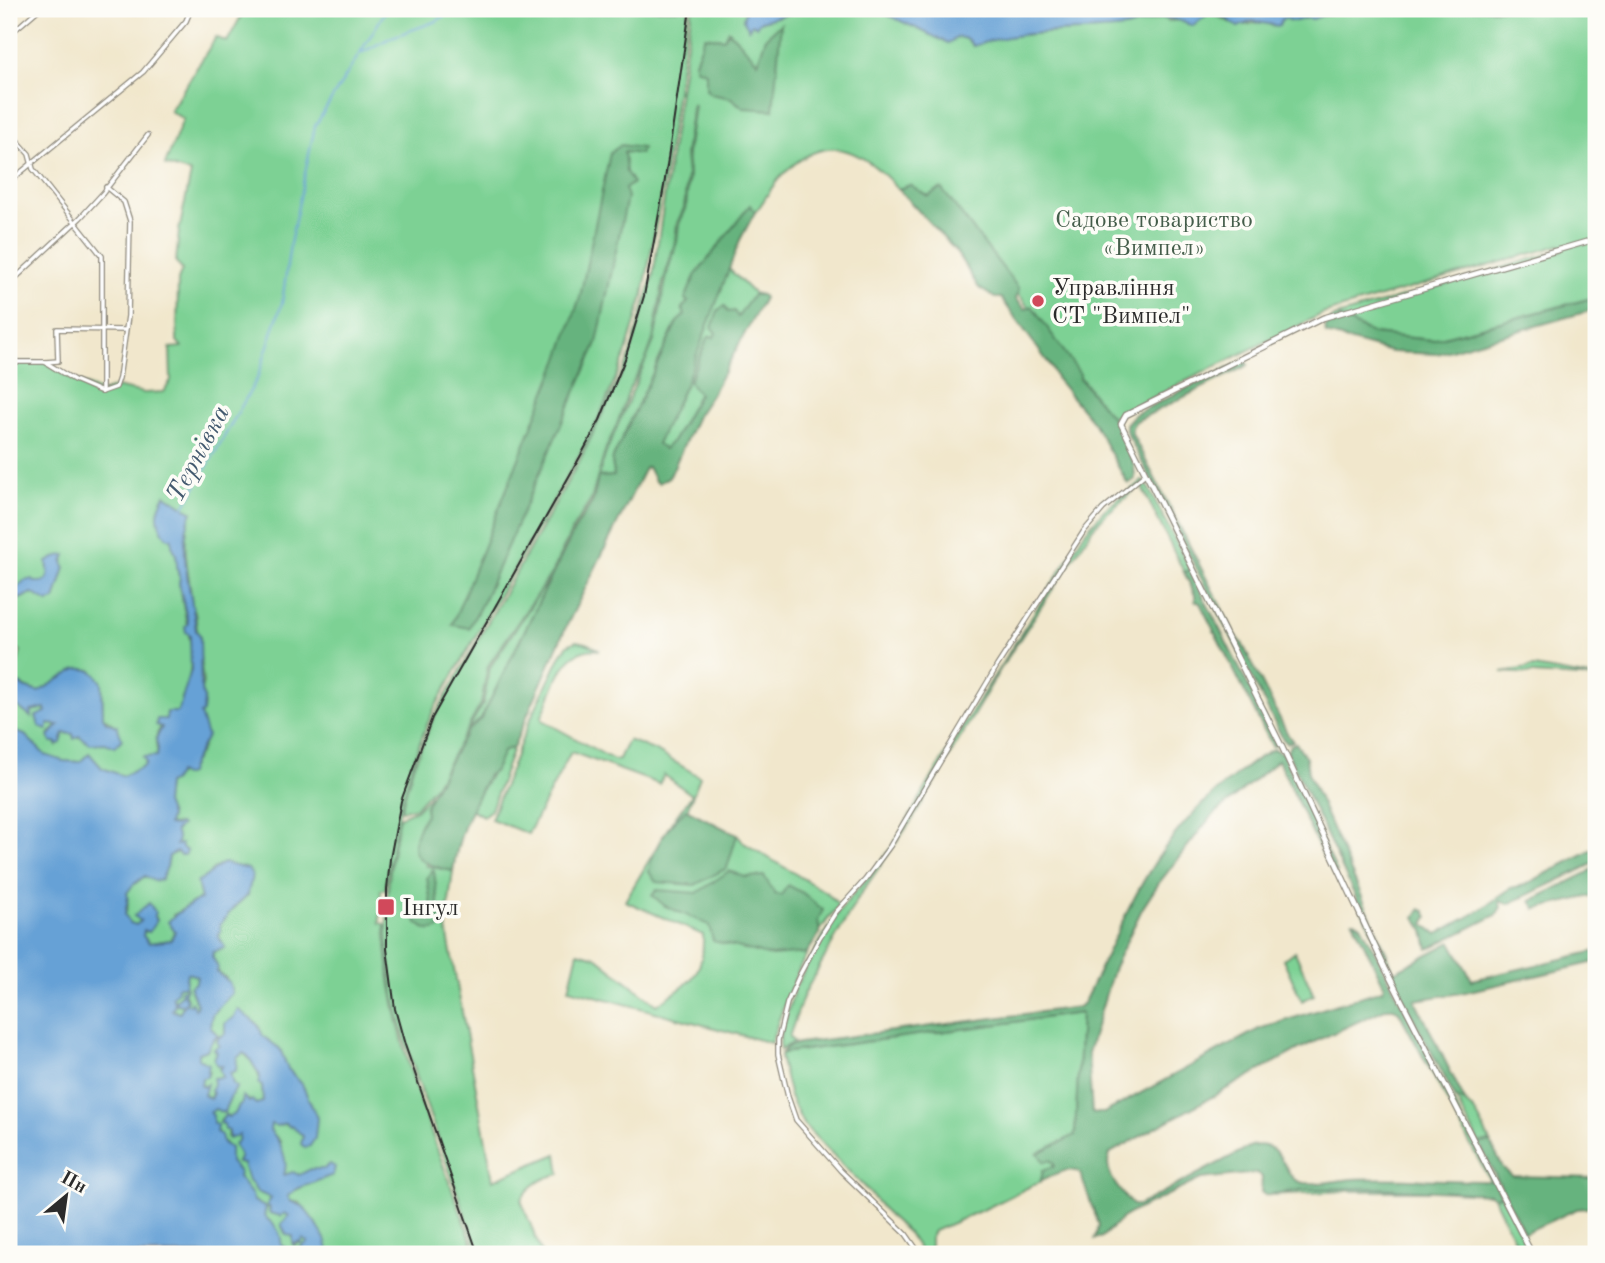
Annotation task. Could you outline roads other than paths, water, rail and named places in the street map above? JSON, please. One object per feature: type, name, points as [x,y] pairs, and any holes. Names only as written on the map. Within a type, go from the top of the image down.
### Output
[{"type":"street","points":[[9,35],[39,9]]},
{"type":"street","points":[[9,182],[143,72],[186,21],[191,9]]},
{"type":"street","points":[[9,131],[101,253],[102,392]]},
{"type":"street","points":[[9,284],[103,193],[148,135]]},
{"type":"street","points":[[45,362],[74,380],[102,392],[116,387],[128,316],[131,221],[124,202],[106,187]]},
{"type":"street","points":[[1532,1254],[1385,968],[1282,747],[1144,475],[1121,427],[1121,421],[1126,415],[1323,317],[1596,239]]},
{"type":"street","points":[[9,362],[58,360],[57,329],[125,330]]},
{"type":"street","points":[[920,1254],[906,1234],[841,1171],[796,1120],[778,1054],[778,1040],[788,1003],[820,937],[836,912],[890,846],[984,688],[1084,531],[1103,509],[1144,475]]},
{"type":"water","points":[[746,9],[806,9],[761,21],[756,26],[752,24],[749,29],[743,19]]},
{"type":"water","points":[[875,9],[1340,9],[1313,19],[1294,21],[1285,18],[1279,26],[1252,21],[1238,27],[1224,17],[1208,14],[1193,26],[1174,19],[1157,18],[1125,28],[1010,36],[973,46],[967,39],[958,37],[948,43]]},
{"type":"water","points":[[165,495],[192,512],[187,526],[185,556],[196,631],[200,635],[201,691],[204,698],[203,712],[200,714],[207,736],[189,774],[183,776],[178,773],[172,782],[167,784],[165,803],[170,816],[168,825],[181,826],[175,831],[178,839],[176,845],[181,844],[187,851],[185,855],[177,852],[169,856],[161,880],[154,881],[145,876],[133,885],[127,893],[125,915],[130,923],[136,925],[141,921],[134,916],[149,903],[157,920],[149,932],[144,930],[143,936],[149,943],[171,940],[175,931],[168,922],[201,899],[197,882],[223,863],[248,869],[252,875],[248,895],[220,925],[221,931],[218,935],[225,948],[213,952],[212,956],[218,967],[217,972],[229,982],[232,993],[212,1015],[210,1026],[218,1036],[207,1050],[198,1053],[198,1059],[209,1064],[207,1077],[202,1078],[201,1085],[203,1087],[207,1084],[204,1095],[210,1099],[213,1093],[213,1078],[223,1077],[219,1069],[222,1066],[217,1066],[214,1059],[217,1052],[214,1049],[219,1045],[219,1037],[225,1034],[225,1023],[233,1018],[238,1009],[258,1025],[263,1036],[280,1049],[288,1069],[302,1084],[317,1118],[315,1138],[310,1146],[305,1148],[301,1144],[303,1136],[292,1126],[285,1123],[277,1126],[271,1124],[270,1130],[283,1152],[284,1175],[293,1172],[299,1175],[311,1169],[324,1169],[330,1164],[335,1167],[333,1175],[296,1189],[288,1196],[290,1201],[304,1207],[324,1237],[329,1254],[303,1254],[300,1248],[308,1242],[303,1239],[301,1244],[298,1242],[293,1245],[293,1236],[286,1235],[281,1224],[289,1216],[285,1213],[281,1216],[269,1213],[270,1208],[267,1205],[271,1198],[257,1192],[248,1181],[243,1164],[237,1163],[240,1156],[234,1144],[239,1135],[229,1139],[229,1130],[225,1130],[224,1124],[220,1123],[225,1115],[228,1117],[235,1114],[243,1096],[249,1102],[263,1102],[262,1086],[258,1083],[260,1076],[248,1056],[243,1053],[237,1058],[236,1071],[230,1073],[233,1084],[237,1087],[224,1113],[215,1109],[210,1113],[213,1115],[213,1123],[217,1125],[216,1132],[230,1148],[230,1162],[239,1172],[238,1177],[254,1201],[266,1208],[264,1216],[279,1232],[281,1245],[288,1249],[286,1254],[9,1254],[9,729],[25,735],[45,755],[63,761],[80,762],[89,753],[102,768],[123,776],[144,766],[146,762],[143,757],[157,756],[156,739],[162,727],[156,725],[157,719],[166,719],[167,712],[178,712],[191,670],[190,635],[185,627],[188,623],[176,554],[172,539],[166,537],[159,521],[158,512]],"holes":[[[187,973],[197,976],[196,982],[190,987],[197,1005],[195,1009],[191,1002],[190,1005],[185,1003],[186,988],[181,990],[182,994],[175,1001],[176,1004],[184,1005],[179,1013],[172,1010],[175,1004],[172,997],[179,986],[185,986]]]},
{"type":"water","points":[[66,555],[55,600],[48,602],[32,593],[9,604],[9,590],[15,590],[24,581],[47,580],[47,562]]},
{"type":"water","points":[[77,669],[92,672],[102,683],[103,717],[106,722],[117,726],[122,739],[115,747],[105,743],[90,744],[79,736],[74,739],[73,734],[64,733],[61,743],[56,745],[56,742],[51,742],[48,737],[59,725],[48,724],[46,730],[39,726],[36,716],[46,712],[45,708],[31,711],[31,717],[18,707],[9,706],[9,684],[20,684],[38,692]]},
{"type":"waterway","name":"Тернівка","points":[[184,507],[257,379],[282,303],[290,244],[315,126],[387,9]]},
{"type":"waterway","points":[[361,53],[392,37],[437,21],[454,9]]},
{"type":"railway","points":[[478,1254],[395,1009],[387,949],[390,859],[401,801],[432,718],[600,420],[625,359],[644,296],[664,186],[690,9]]},
{"type":"place","name":"Управління СТ \"Вимпел\"","points":[[1038,301]]},
{"type":"place","name":"Інгул","points":[[386,907]]},
{"type":"park label","name":"Садове товариство «Вимпел»","points":[[1154,233]]}]
